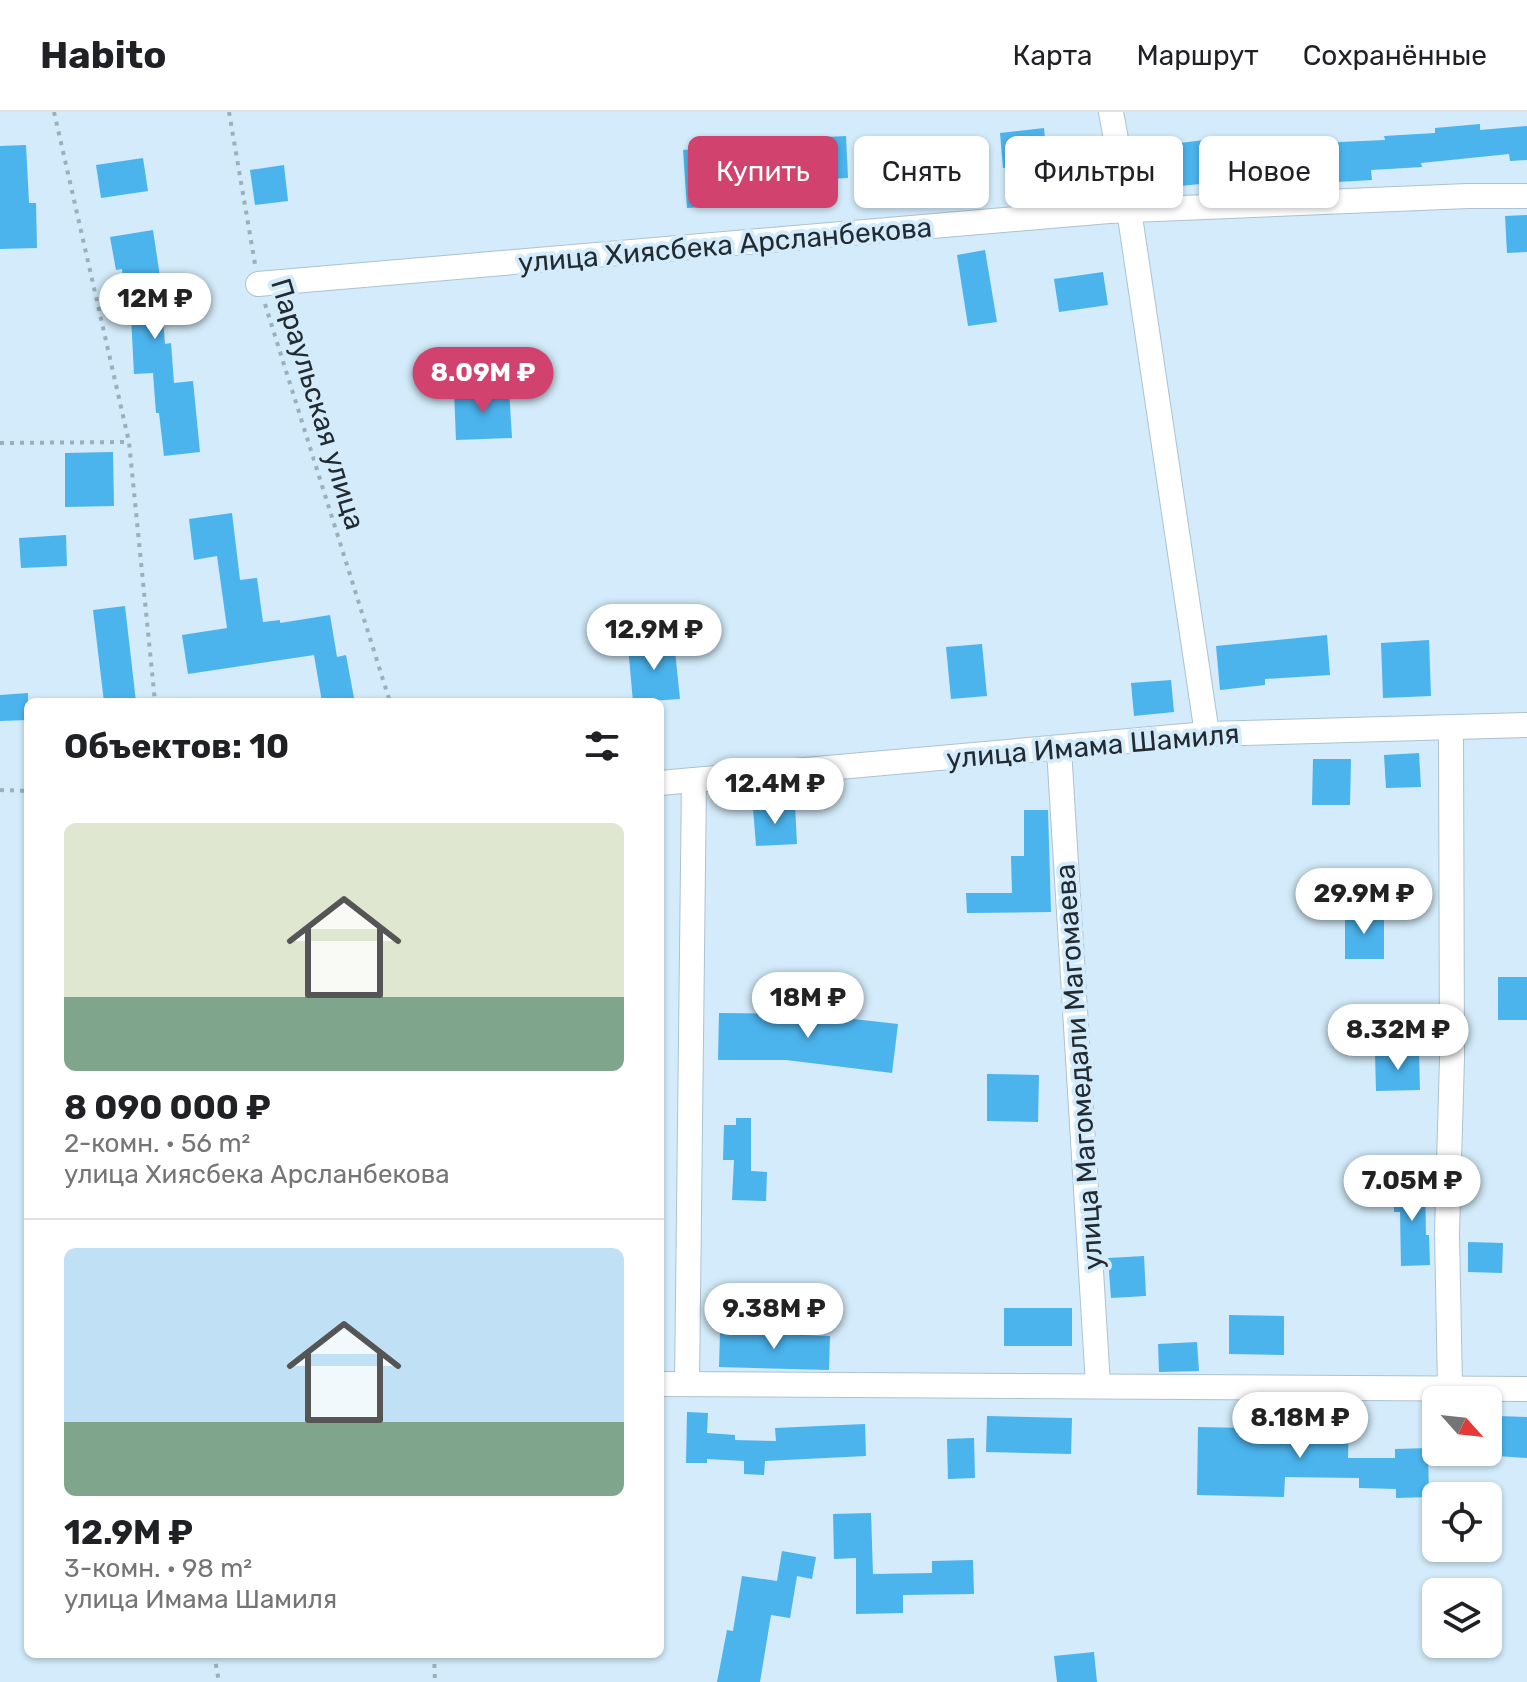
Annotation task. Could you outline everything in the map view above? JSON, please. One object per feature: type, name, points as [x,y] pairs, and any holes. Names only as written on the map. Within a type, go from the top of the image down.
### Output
[{"type":"street","points":[[1111,112],[1129,210],[1207,734]]},
{"type":"street","name":"улица Хиясбека Арсланбекова","points":[[258,284],[1129,210],[1527,196]]},
{"type":"street","name":"улица Имама Шамиля","points":[[664,783],[1207,734],[1527,725]]},
{"type":"street","points":[[1450,1386],[1447,1233],[1452,1058],[1451,729]]},
{"type":"street","name":"улица Магомедали Магомаева","points":[[1059,749],[1098,1385]]},
{"type":"street","points":[[687,1384],[694,780]]},
{"type":"street","points":[[664,1384],[1422,1387]]},
{"type":"street","points":[[1502,1388],[1527,1389]]},
{"type":"path","points":[[54,112],[129,442],[155,698]]},
{"type":"path","name":"Параульская улица","points":[[229,112],[258,284],[389,698]]},
{"type":"path","points":[[0,443],[129,442]]},
{"type":"path","points":[[0,790],[24,791]]},
{"type":"path","points":[[215,1658],[219,1682]]},
{"type":"path","points":[[434,1658],[435,1682]]},
{"type":"building","points":[[1480,124],[1480,130],[1527,126],[1527,160],[1510,161],[1509,154],[1421,163],[1422,167],[1371,170],[1372,180],[1339,182],[1339,142],[1435,133],[1435,128]]},
{"type":"building","points":[[1044,128],[1045,136],[1005,136],[1003,168],[1000,133]]},
{"type":"building","points":[[838,136],[846,136],[848,178],[838,178]]},
{"type":"building","points":[[1199,141],[1199,184],[1183,186],[1183,143]]},
{"type":"building","points":[[26,145],[29,203],[36,203],[37,248],[0,249],[0,146]]},
{"type":"building","points":[[683,150],[688,150],[688,208],[687,208]]},
{"type":"building","points":[[143,158],[148,191],[101,198],[96,165]]},
{"type":"building","points":[[284,165],[288,201],[255,205],[250,170]]},
{"type":"building","points":[[1527,215],[1527,252],[1507,253],[1505,216]]},
{"type":"building","points":[[153,230],[165,344],[171,343],[174,383],[193,381],[200,452],[164,456],[153,373],[134,374],[131,316],[126,316],[122,269],[116,270],[110,237]]},
{"type":"building","points":[[985,250],[997,322],[968,326],[957,255]]},
{"type":"building","points":[[1103,272],[1108,305],[1059,312],[1054,279]]},
{"type":"building","points":[[509,389],[512,438],[456,440],[454,391]]},
{"type":"building","points":[[113,452],[114,506],[65,507],[65,453]]},
{"type":"building","points":[[232,513],[240,580],[257,578],[263,622],[280,620],[280,623],[330,615],[337,657],[346,655],[354,698],[321,698],[314,655],[188,674],[182,635],[227,628],[217,556],[194,560],[189,519]]},
{"type":"building","points":[[66,535],[67,566],[21,568],[19,538]]},
{"type":"building","points":[[125,606],[136,698],[104,698],[93,610]]},
{"type":"building","points":[[1327,635],[1330,675],[1265,679],[1265,685],[1220,690],[1216,646]]},
{"type":"building","points":[[1429,640],[1431,696],[1383,698],[1381,643]]},
{"type":"building","points":[[674,641],[680,699],[633,698],[628,646]]},
{"type":"building","points":[[982,644],[987,696],[951,699],[946,647]]},
{"type":"building","points":[[1171,680],[1174,712],[1134,716],[1131,683]]},
{"type":"building","points":[[28,693],[28,698],[24,698],[24,720],[0,721],[0,695]]},
{"type":"building","points":[[1419,753],[1421,787],[1386,788],[1384,755]]},
{"type":"building","points":[[1313,759],[1351,759],[1350,805],[1312,805]]},
{"type":"building","points":[[795,805],[797,844],[756,846],[753,808]]},
{"type":"building","points":[[1024,810],[1048,810],[1051,912],[967,913],[966,893],[1012,893],[1011,856],[1024,856]]},
{"type":"building","points":[[1345,914],[1384,914],[1384,959],[1345,959]]},
{"type":"building","points":[[1498,977],[1527,977],[1527,1020],[1498,1020]]},
{"type":"building","points":[[719,1013],[808,1014],[898,1024],[892,1073],[786,1060],[718,1060]]},
{"type":"building","points":[[1419,1052],[1420,1090],[1376,1091],[1375,1053]]},
{"type":"building","points":[[987,1074],[1039,1075],[1038,1122],[987,1121]]},
{"type":"building","points":[[736,1118],[751,1118],[751,1171],[767,1172],[766,1201],[732,1200],[734,1160],[723,1160],[724,1125],[736,1125]]},
{"type":"building","points":[[1425,1181],[1430,1265],[1401,1266],[1400,1212],[1394,1212],[1394,1182]]},
{"type":"building","points":[[1468,1242],[1503,1243],[1502,1273],[1468,1272]]},
{"type":"building","points":[[1144,1256],[1146,1296],[1111,1298],[1108,1258]]},
{"type":"building","points":[[1004,1308],[1072,1308],[1072,1346],[1004,1346]]},
{"type":"building","points":[[1229,1315],[1284,1316],[1284,1355],[1229,1354]]},
{"type":"building","points":[[720,1332],[830,1336],[829,1370],[719,1367]]},
{"type":"building","points":[[1197,1342],[1199,1371],[1159,1372],[1158,1344]]},
{"type":"building","points":[[687,1412],[708,1413],[707,1433],[735,1435],[735,1440],[776,1441],[775,1428],[865,1424],[866,1456],[765,1461],[764,1475],[744,1474],[744,1461],[707,1459],[707,1463],[686,1463]]},
{"type":"building","points":[[1298,1413],[1349,1414],[1348,1458],[1395,1458],[1395,1449],[1422,1448],[1422,1466],[1428,1466],[1429,1482],[1422,1482],[1422,1497],[1396,1498],[1396,1489],[1359,1488],[1359,1478],[1285,1477],[1284,1497],[1197,1495],[1198,1427],[1298,1429]]},
{"type":"building","points":[[987,1416],[1072,1418],[1071,1454],[986,1452]]},
{"type":"building","points":[[1502,1416],[1527,1417],[1527,1458],[1502,1456]]},
{"type":"building","points":[[974,1438],[975,1478],[948,1479],[947,1439]]},
{"type":"building","points":[[871,1513],[873,1574],[932,1573],[932,1561],[973,1560],[974,1594],[903,1595],[903,1613],[856,1614],[856,1558],[834,1559],[833,1514]]},
{"type":"building","points":[[782,1551],[816,1557],[812,1579],[797,1576],[790,1618],[771,1615],[760,1682],[717,1682],[727,1630],[733,1631],[742,1576],[777,1581]]},
{"type":"building","points":[[1094,1652],[1097,1682],[1057,1682],[1054,1656]]}]
